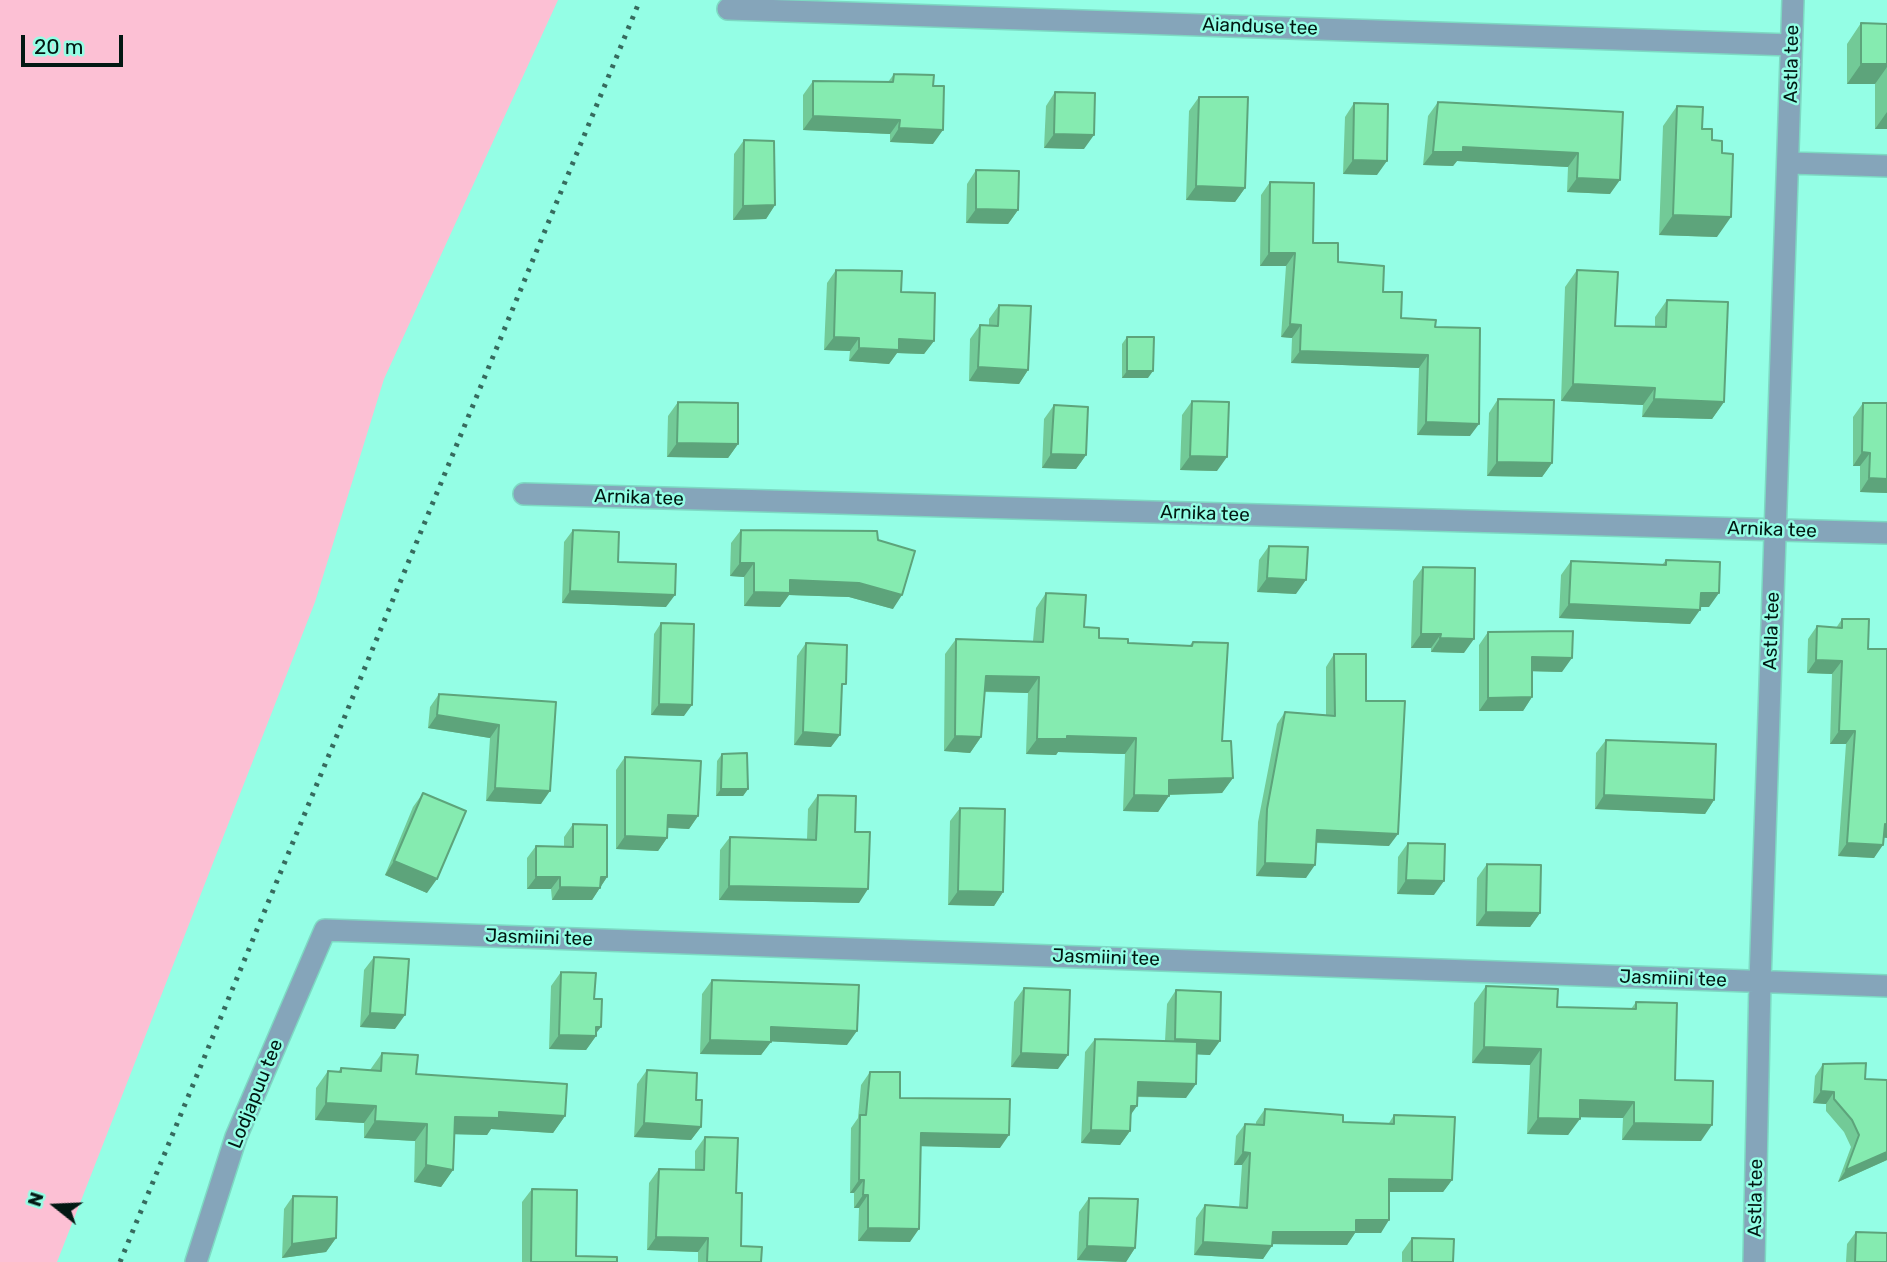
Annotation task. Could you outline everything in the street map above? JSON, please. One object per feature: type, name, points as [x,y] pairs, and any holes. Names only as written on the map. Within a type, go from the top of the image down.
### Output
[{"type":"street","name":"Astla tee","points":[[1754,1262],[1760,982],[1790,163],[1793,0]]},
{"type":"street","name":"Aianduse tee","points":[[728,9],[1791,45]]},
{"type":"street","points":[[1790,163],[1887,166]]},
{"type":"street","name":"Arnika tee","points":[[524,494],[1887,533]]},
{"type":"street","name":"Jasmiini tee","points":[[325,930],[1887,986]]},
{"type":"street","name":"Lodjapuu tee","points":[[196,1262],[236,1137],[325,930]]},
{"type":"shaded area","points":[[0,0],[558,0],[384,379],[315,602],[57,1262],[0,1262]]},
{"type":"building","points":[[1861,23],[1887,24],[1887,64],[1861,64]]},
{"type":"building","points":[[894,74],[934,75],[933,86],[944,86],[943,130],[899,128],[900,120],[813,116],[813,81],[893,82]]},
{"type":"building","points":[[1055,92],[1095,93],[1094,135],[1054,134]]},
{"type":"building","points":[[1199,97],[1248,97],[1245,188],[1196,186]]},
{"type":"building","points":[[1438,102],[1623,112],[1620,180],[1577,178],[1578,153],[1463,147],[1463,152],[1433,152]]},
{"type":"building","points":[[1354,103],[1388,104],[1387,161],[1353,160]]},
{"type":"building","points":[[1677,106],[1703,107],[1702,129],[1712,129],[1712,140],[1722,141],[1722,153],[1733,154],[1731,217],[1673,215]]},
{"type":"building","points":[[744,140],[774,141],[775,205],[743,206]]},
{"type":"building","points":[[976,170],[1019,171],[1018,210],[976,209]]},
{"type":"building","points":[[1270,182],[1314,183],[1313,243],[1338,243],[1338,262],[1384,266],[1383,292],[1402,292],[1401,318],[1436,320],[1435,327],[1480,328],[1479,424],[1426,422],[1428,355],[1300,351],[1301,325],[1290,324],[1295,253],[1269,253]]},
{"type":"building","points":[[836,270],[902,271],[901,292],[935,293],[934,341],[899,339],[899,350],[859,348],[859,338],[834,337]]},
{"type":"building","points":[[1577,270],[1618,272],[1615,326],[1666,327],[1667,300],[1728,302],[1724,402],[1654,399],[1655,388],[1573,384]]},
{"type":"building","points":[[999,305],[1031,306],[1028,370],[978,367],[980,325],[998,326]]},
{"type":"building","points":[[1127,337],[1154,337],[1153,371],[1127,371]]},
{"type":"building","points":[[1498,399],[1554,400],[1552,463],[1497,462]]},
{"type":"building","points":[[1192,401],[1229,402],[1227,457],[1190,456]]},
{"type":"building","points":[[678,402],[738,403],[738,444],[677,443]]},
{"type":"building","points":[[1863,403],[1887,403],[1887,479],[1869,478],[1870,453],[1862,452]]},
{"type":"building","points":[[1054,405],[1088,407],[1086,455],[1051,454]]},
{"type":"building","points":[[573,530],[619,532],[618,562],[676,564],[675,595],[570,591]]},
{"type":"building","points":[[741,530],[877,531],[878,540],[915,551],[902,595],[859,583],[790,580],[790,593],[754,592],[754,563],[740,563]]},
{"type":"building","points":[[1269,546],[1308,547],[1306,580],[1267,578]]},
{"type":"building","points":[[1666,560],[1720,562],[1719,593],[1701,593],[1700,610],[1569,604],[1571,561],[1666,565]]},
{"type":"building","points":[[1423,567],[1475,568],[1474,639],[1440,638],[1441,634],[1421,634]]},
{"type":"building","points":[[1046,593],[1086,595],[1084,627],[1099,628],[1099,638],[1128,639],[1128,643],[1192,646],[1193,642],[1228,643],[1222,741],[1231,741],[1233,778],[1169,780],[1169,796],[1134,795],[1136,738],[1067,736],[1067,739],[1037,739],[1039,677],[986,676],[981,737],[955,736],[956,639],[1043,642]]},
{"type":"building","points":[[1842,619],[1869,619],[1868,649],[1887,649],[1887,825],[1885,824],[1883,845],[1847,843],[1855,731],[1839,731],[1842,661],[1816,660],[1817,626],[1842,628]]},
{"type":"building","points":[[661,623],[694,624],[692,705],[659,704]]},
{"type":"building","points":[[1573,631],[1572,658],[1532,657],[1532,697],[1488,698],[1488,632]]},
{"type":"building","points":[[806,643],[847,645],[840,735],[803,732]]},
{"type":"building","points":[[1334,654],[1366,654],[1366,701],[1405,701],[1398,834],[1317,830],[1315,865],[1265,863],[1267,809],[1285,712],[1335,716]]},
{"type":"building","points":[[439,694],[556,702],[550,791],[495,788],[499,725],[437,715]]},
{"type":"building","points":[[1606,740],[1716,744],[1714,800],[1604,795]]},
{"type":"building","points":[[747,753],[748,789],[721,789],[722,754]]},
{"type":"building","points":[[625,757],[701,761],[698,816],[668,815],[667,838],[625,836]]},
{"type":"building","points":[[423,793],[466,811],[437,879],[394,861]]},
{"type":"building","points":[[818,795],[856,796],[855,832],[870,832],[868,889],[729,886],[730,837],[816,840]]},
{"type":"building","points":[[960,808],[1005,809],[1003,892],[958,891]]},
{"type":"building","points":[[573,824],[607,825],[607,877],[601,877],[600,888],[560,887],[560,877],[536,877],[536,846],[573,847]]},
{"type":"building","points":[[1408,843],[1445,844],[1444,881],[1406,880]]},
{"type":"building","points":[[1487,864],[1541,865],[1540,913],[1486,912]]},
{"type":"building","points":[[374,957],[409,959],[405,1015],[370,1013]]},
{"type":"building","points":[[561,972],[596,973],[594,999],[602,999],[601,1027],[596,1027],[596,1036],[559,1035]]},
{"type":"building","points":[[712,980],[859,985],[857,1031],[771,1027],[771,1042],[710,1040]]},
{"type":"building","points":[[1486,986],[1558,989],[1557,1007],[1636,1009],[1636,1002],[1677,1003],[1675,1080],[1713,1081],[1712,1125],[1634,1123],[1634,1102],[1580,1100],[1580,1119],[1538,1118],[1541,1049],[1484,1047]]},
{"type":"building","points":[[1024,988],[1070,990],[1068,1055],[1021,1053]]},
{"type":"building","points":[[1176,990],[1221,992],[1220,1041],[1175,1039]]},
{"type":"building","points":[[1095,1039],[1197,1042],[1196,1084],[1138,1082],[1137,1106],[1131,1106],[1130,1131],[1091,1130]]},
{"type":"building","points":[[382,1053],[418,1055],[416,1074],[567,1084],[565,1116],[499,1112],[499,1118],[455,1117],[453,1170],[426,1165],[427,1124],[375,1121],[376,1106],[326,1103],[328,1071],[341,1072],[341,1068],[381,1071]]},
{"type":"building","points":[[1866,1063],[1865,1079],[1887,1080],[1887,1152],[1846,1170],[1859,1135],[1852,1120],[1834,1099],[1834,1092],[1821,1091],[1823,1064]]},
{"type":"building","points":[[647,1070],[697,1073],[696,1100],[702,1100],[701,1127],[644,1123]]},
{"type":"building","points":[[870,1072],[900,1072],[900,1098],[1010,1099],[1009,1135],[921,1133],[919,1229],[868,1228],[868,1195],[863,1195],[864,1180],[859,1180],[860,1115],[866,1115]]},
{"type":"building","points":[[1265,1109],[1343,1115],[1343,1122],[1394,1124],[1394,1115],[1455,1117],[1452,1180],[1389,1179],[1389,1220],[1356,1220],[1356,1232],[1273,1232],[1272,1246],[1203,1242],[1205,1205],[1247,1208],[1250,1153],[1243,1152],[1245,1124],[1264,1125]]},
{"type":"building","points":[[705,1137],[738,1138],[736,1193],[742,1193],[741,1246],[762,1247],[761,1262],[707,1262],[708,1238],[656,1237],[659,1169],[704,1170]]},
{"type":"building","points":[[532,1189],[577,1190],[576,1256],[617,1257],[617,1262],[531,1262]]},
{"type":"building","points":[[293,1196],[337,1197],[336,1238],[292,1244]]},
{"type":"building","points":[[1089,1198],[1138,1199],[1135,1248],[1087,1246]]},
{"type":"building","points":[[1856,1232],[1887,1233],[1887,1262],[1855,1262]]},
{"type":"building","points":[[1412,1238],[1454,1239],[1453,1262],[1412,1262]]},
{"type":"railway","points":[[120,1262],[640,0]]}]
